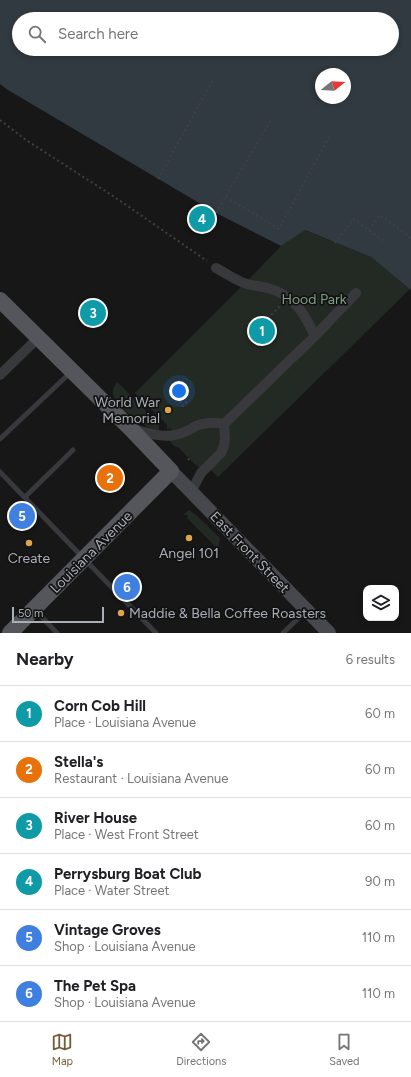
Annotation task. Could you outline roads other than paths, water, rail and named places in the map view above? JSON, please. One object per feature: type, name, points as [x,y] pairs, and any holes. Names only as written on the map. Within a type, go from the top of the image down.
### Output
[{"type":"main road","points":[[0,300],[130,428],[171,471]]},
{"type":"main road","name":"East Front Street","points":[[171,471],[329,633]]},
{"type":"main road","name":"Louisiana Avenue","points":[[10,633],[171,471]]},
{"type":"street","points":[[216,268],[242,282],[268,288],[293,301],[303,312],[315,336]]},
{"type":"street","points":[[190,492],[201,473],[221,453],[225,439],[224,424],[315,336],[356,293]]},
{"type":"street","points":[[0,375],[38,338]]},
{"type":"street","points":[[130,428],[157,435],[168,436],[185,432],[205,423],[213,422],[224,424]]},
{"type":"lane","points":[[0,439],[72,372]]},
{"type":"lane","points":[[24,497],[74,450]]},
{"type":"lane","points":[[0,472],[156,633]]},
{"type":"lane","points":[[34,609],[57,633]]},
{"type":"lane","points":[[283,633],[306,610]]},
{"type":"place","name":"Perrysburg Boat Club","points":[[202,219]]},
{"type":"place","name":"River House","points":[[93,313]]},
{"type":"place","name":"Corn Cob Hill","points":[[262,331]]},
{"type":"place","name":"World War Memorial","points":[[168,410]]},
{"type":"place","name":"Stella's","points":[[110,478]]},
{"type":"place","name":"Vintage Groves","points":[[22,516]]},
{"type":"place","name":"Angel 101","points":[[189,538]]},
{"type":"place","name":"Create","points":[[29,543]]},
{"type":"place","name":"The Pet Spa","points":[[127,587]]},
{"type":"place","name":"Maddie & Bella Coffee Roasters","points":[[121,613]]},
{"type":"park label","name":"Hood Park","points":[[314,299]]}]
